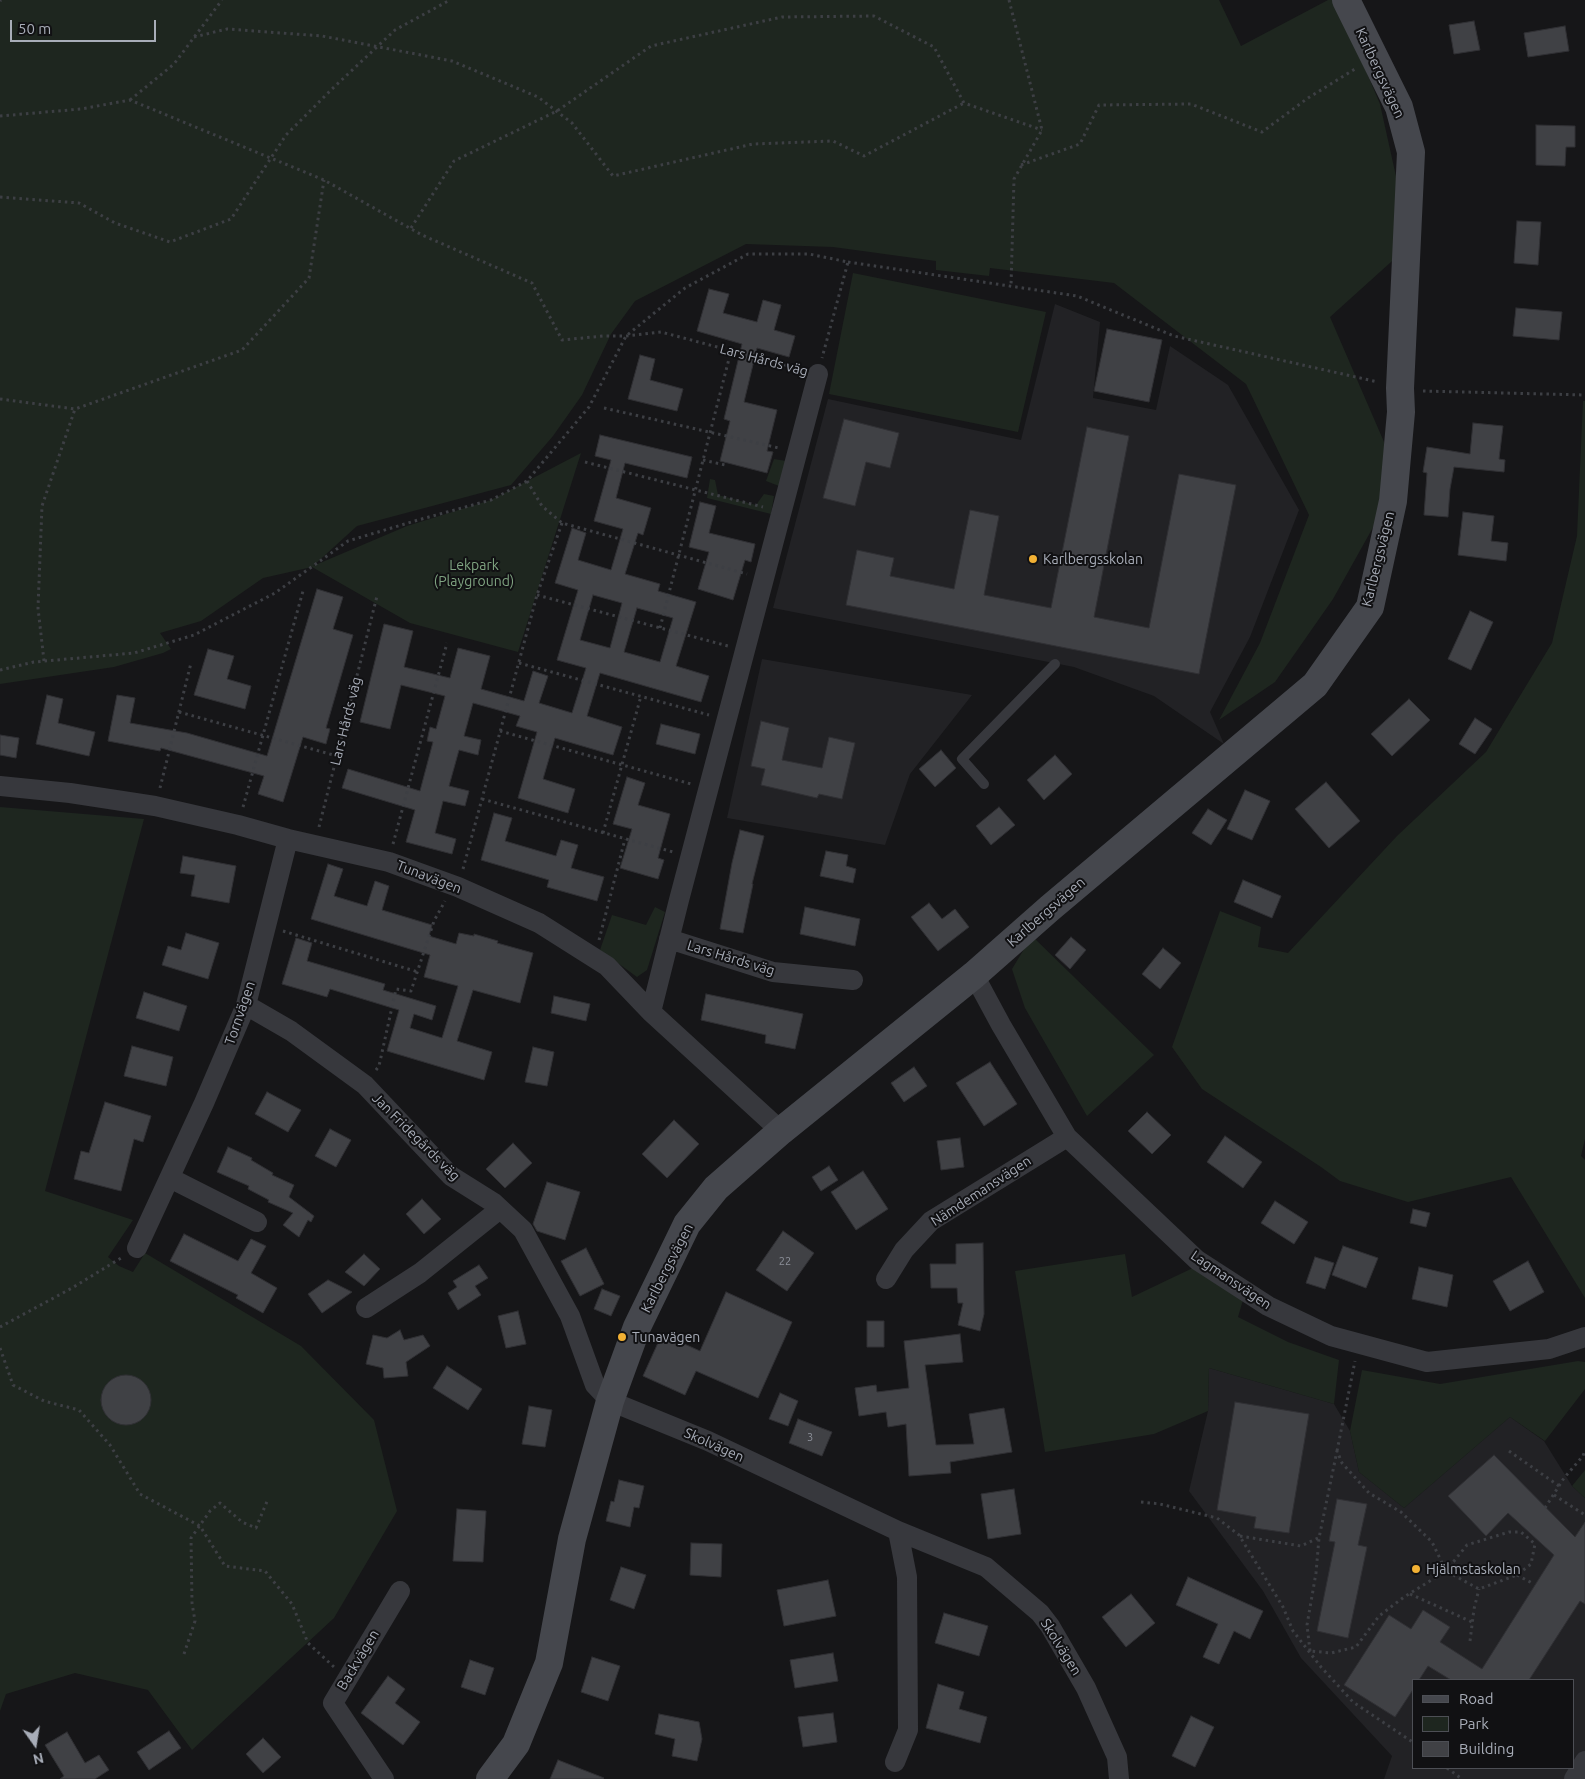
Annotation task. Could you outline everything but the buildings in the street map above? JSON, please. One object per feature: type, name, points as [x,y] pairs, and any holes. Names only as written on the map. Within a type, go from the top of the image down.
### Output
[{"type":"street","name":"Karlbergsvägen","points":[[490,1779],[516,1744],[548,1663],[572,1539],[610,1401],[637,1327],[687,1224],[716,1188],[781,1131],[974,975],[1050,908],[1315,685],[1370,607],[1393,501],[1401,412],[1400,388],[1411,152],[1399,107],[1346,0]]},
{"type":"street","name":"Lars Hårds väg","points":[[651,1012],[668,939],[818,374]]},
{"type":"street","name":"Tunavägen","points":[[0,786],[70,793],[155,806],[389,862],[458,888],[539,923],[607,966],[651,1012],[781,1131]]},
{"type":"street","name":"Tornvägen","points":[[138,1248],[246,1005],[288,839]]},
{"type":"street","name":"Lars Hårds väg","points":[[668,939],[773,972],[853,980]]},
{"type":"street","name":"Lagmansvägen","points":[[974,975],[1067,1137],[1197,1260],[1268,1306],[1331,1336],[1427,1362],[1549,1349],[1585,1336]]},
{"type":"street","name":"Jan Fridegårds väg","points":[[246,1005],[291,1031],[365,1085],[451,1176],[494,1203],[524,1230],[570,1316],[596,1385],[610,1401]]},
{"type":"street","name":"Nämdemansvägen","points":[[886,1279],[904,1250],[931,1221],[1067,1137]]},
{"type":"street","points":[[170,1178],[257,1222]]},
{"type":"street","points":[[366,1308],[420,1273],[500,1209]]},
{"type":"street","name":"Skolvägen","points":[[610,1401],[708,1441],[898,1531],[986,1567],[1040,1613],[1050,1626],[1086,1688],[1117,1758],[1119,1779]]},
{"type":"street","points":[[895,1762],[908,1730],[907,1577],[898,1531]]},
{"type":"street","name":"Backvägen","points":[[384,1779],[333,1703],[400,1591]]},
{"type":"street","points":[[1574,1779],[1585,1760]]},
{"type":"lane","points":[[984,784],[962,759],[1055,664]]},
{"type":"path","points":[[0,116],[81,109],[130,100],[174,64],[222,0]]},
{"type":"path","points":[[0,198],[79,203],[115,223],[170,242],[231,218],[286,135],[395,30],[450,0]]},
{"type":"path","points":[[1009,0],[1042,130],[1014,179],[1011,286]]},
{"type":"path","points":[[411,228],[454,161],[557,111],[651,46],[782,17],[874,16],[934,47],[964,103],[1042,130]]},
{"type":"path","points":[[194,37],[227,29],[322,36],[452,61],[538,97],[572,123],[613,176],[753,144],[833,141],[864,156],[964,103]]},
{"type":"path","points":[[1021,165],[1080,144],[1099,105],[1191,104],[1262,132],[1308,98],[1363,65]]},
{"type":"path","points":[[130,100],[324,180],[422,235],[532,283],[562,340],[626,336]]},
{"type":"path","points":[[0,399],[75,409],[242,350],[309,278],[324,180]]},
{"type":"path","points":[[0,670],[44,661],[134,653],[194,635],[275,593],[348,541],[491,500],[527,481],[588,407],[626,336],[685,288],[748,254],[810,254],[848,262],[1077,296],[1174,336],[1400,388],[1428,392],[1585,395]]},
{"type":"path","points":[[818,374],[848,262]]},
{"type":"path","name":"Lars Hårds väg","points":[[626,336],[661,332],[818,374]]},
{"type":"path","points":[[660,628],[732,351]]},
{"type":"path","points":[[604,408],[797,453]]},
{"type":"path","points":[[44,661],[38,608],[42,506],[75,409]]},
{"type":"path","points":[[703,460],[726,464]]},
{"type":"path","points":[[585,462],[782,511]]},
{"type":"path","points":[[527,481],[542,506],[562,523],[764,578]]},
{"type":"path","points":[[365,1085],[379,1066],[396,989],[411,992],[434,921],[442,904],[458,888],[537,595],[562,523]]},
{"type":"path","points":[[238,825],[303,592]]},
{"type":"path","points":[[537,595],[745,650]]},
{"type":"path","name":"Lars Hårds väg","points":[[315,845],[377,596]]},
{"type":"path","points":[[389,862],[447,643]]},
{"type":"path","points":[[155,806],[190,663]]},
{"type":"path","points":[[519,663],[726,720]]},
{"type":"path","points":[[603,833],[641,696]]},
{"type":"path","points":[[178,712],[337,756]]},
{"type":"path","points":[[500,731],[708,789]]},
{"type":"path","points":[[482,799],[690,857]]},
{"type":"path","points":[[594,958],[625,839]]},
{"type":"path","points":[[266,925],[418,972]]},
{"type":"path","points":[[0,1327],[72,1288],[138,1248]]},
{"type":"path","points":[[1310,1651],[1307,1625],[1316,1574],[1319,1538],[1353,1365],[1359,1344]]},
{"type":"path","points":[[0,1348],[13,1385],[44,1401],[79,1410],[110,1446],[140,1494],[200,1526],[225,1566],[265,1571],[292,1604],[308,1643],[348,1678]]},
{"type":"path","points":[[1545,1508],[1559,1486],[1583,1456],[1585,1450]]},
{"type":"path","points":[[1337,1451],[1342,1463],[1369,1494],[1401,1512],[1432,1542],[1446,1570],[1479,1589]]},
{"type":"path","points":[[1509,1451],[1559,1486]]},
{"type":"path","points":[[1554,1495],[1585,1515]]},
{"type":"path","points":[[184,1654],[195,1620],[192,1603],[190,1538],[210,1511],[220,1503],[242,1522],[256,1528],[268,1499]]},
{"type":"path","points":[[1141,1502],[1160,1504],[1217,1518],[1239,1536],[1283,1607],[1294,1631],[1321,1666],[1353,1702],[1412,1742]]},
{"type":"path","points":[[1521,1532],[1525,1528]]},
{"type":"path","points":[[1310,1651],[1331,1653],[1356,1647],[1379,1616],[1446,1570],[1468,1545],[1508,1532],[1521,1532],[1535,1544],[1531,1564],[1517,1575],[1479,1589]]},
{"type":"path","points":[[1239,1536],[1301,1546],[1319,1538]]},
{"type":"path","points":[[1517,1575],[1532,1583]]},
{"type":"path","points":[[1470,1640],[1479,1589]]},
{"type":"path","points":[[1410,1594],[1472,1622]]},
{"type":"path","points":[[1448,1769],[1462,1779]]},
{"type":"shaded area","name":"Karlbergsskolan","points":[[1055,304],[1100,322],[1093,398],[1156,410],[1170,346],[1228,385],[1299,510],[1250,637],[1210,712],[1224,744],[1154,696],[1074,667],[773,608],[828,399],[1021,440]]},
{"type":"shaded area","points":[[762,659],[972,695],[910,774],[885,845],[727,818]]},
{"type":"shaded area","name":"Hjälmstaskolan","points":[[1209,1368],[1334,1404],[1350,1431],[1359,1472],[1404,1508],[1510,1417],[1544,1441],[1572,1486],[1585,1498],[1585,1779],[1384,1779],[1392,1756],[1301,1658],[1263,1591],[1189,1491],[1208,1411]]},
{"type":"green space","name":"Lekpark (Playground)","points":[[0,0],[1219,0],[1241,46],[1328,0],[1336,0],[1380,104],[1411,244],[1330,317],[1400,479],[1333,599],[1275,682],[1219,720],[1260,643],[1309,515],[1246,384],[1114,283],[990,268],[989,276],[936,270],[936,261],[833,247],[746,244],[635,301],[611,334],[582,395],[553,436],[511,485],[357,526],[313,566],[407,526],[491,500],[581,453],[518,652],[410,623],[312,567],[263,578],[201,621],[160,633],[171,649],[163,653],[114,667],[0,684]]},
{"type":"green space","points":[[853,273],[1046,312],[1018,432],[829,394]]},
{"type":"green space","points":[[1583,401],[1585,401],[1585,1139],[1581,1156],[1585,1160],[1585,1298],[1511,1177],[1408,1202],[1340,1181],[1202,1089],[1172,1047],[1220,911],[1261,927],[1258,947],[1288,953],[1397,836],[1486,752],[1552,643],[1577,536]]},
{"type":"green space","points":[[774,459],[786,461],[779,486],[766,481]]},
{"type":"green space","points":[[710,479],[715,480],[718,495],[756,505],[764,494],[774,496],[771,514],[707,498]]},
{"type":"green space","points":[[0,807],[144,819],[45,1191],[133,1220],[108,1257],[119,1266],[133,1272],[145,1253],[301,1346],[374,1420],[397,1511],[334,1618],[192,1750],[148,1690],[75,1673],[6,1694],[0,1711]]},
{"type":"green space","points":[[655,907],[665,912],[647,970],[637,977],[600,950],[612,915],[646,925]]},
{"type":"green space","points":[[1032,936],[1154,1055],[1087,1116],[1025,1008],[1012,969]]},
{"type":"green space","points":[[1125,1254],[1132,1297],[1197,1266],[1243,1300],[1238,1317],[1288,1342],[1339,1360],[1334,1404],[1209,1368],[1208,1411],[1154,1434],[1045,1452],[1015,1271]]},
{"type":"green space","points":[[1578,1361],[1585,1362],[1585,1389],[1545,1441],[1510,1417],[1404,1508],[1359,1472],[1350,1431],[1362,1370],[1440,1384]]},
{"type":"green space","points":[[1585,1470],[1585,1498],[1572,1486]]},
{"type":"place","name":"Karlbergsskolan","points":[[1033,559]]},
{"type":"place","name":"Tunavägen","points":[[622,1337]]},
{"type":"place","name":"Hjälmstaskolan","points":[[1416,1569]]}]
